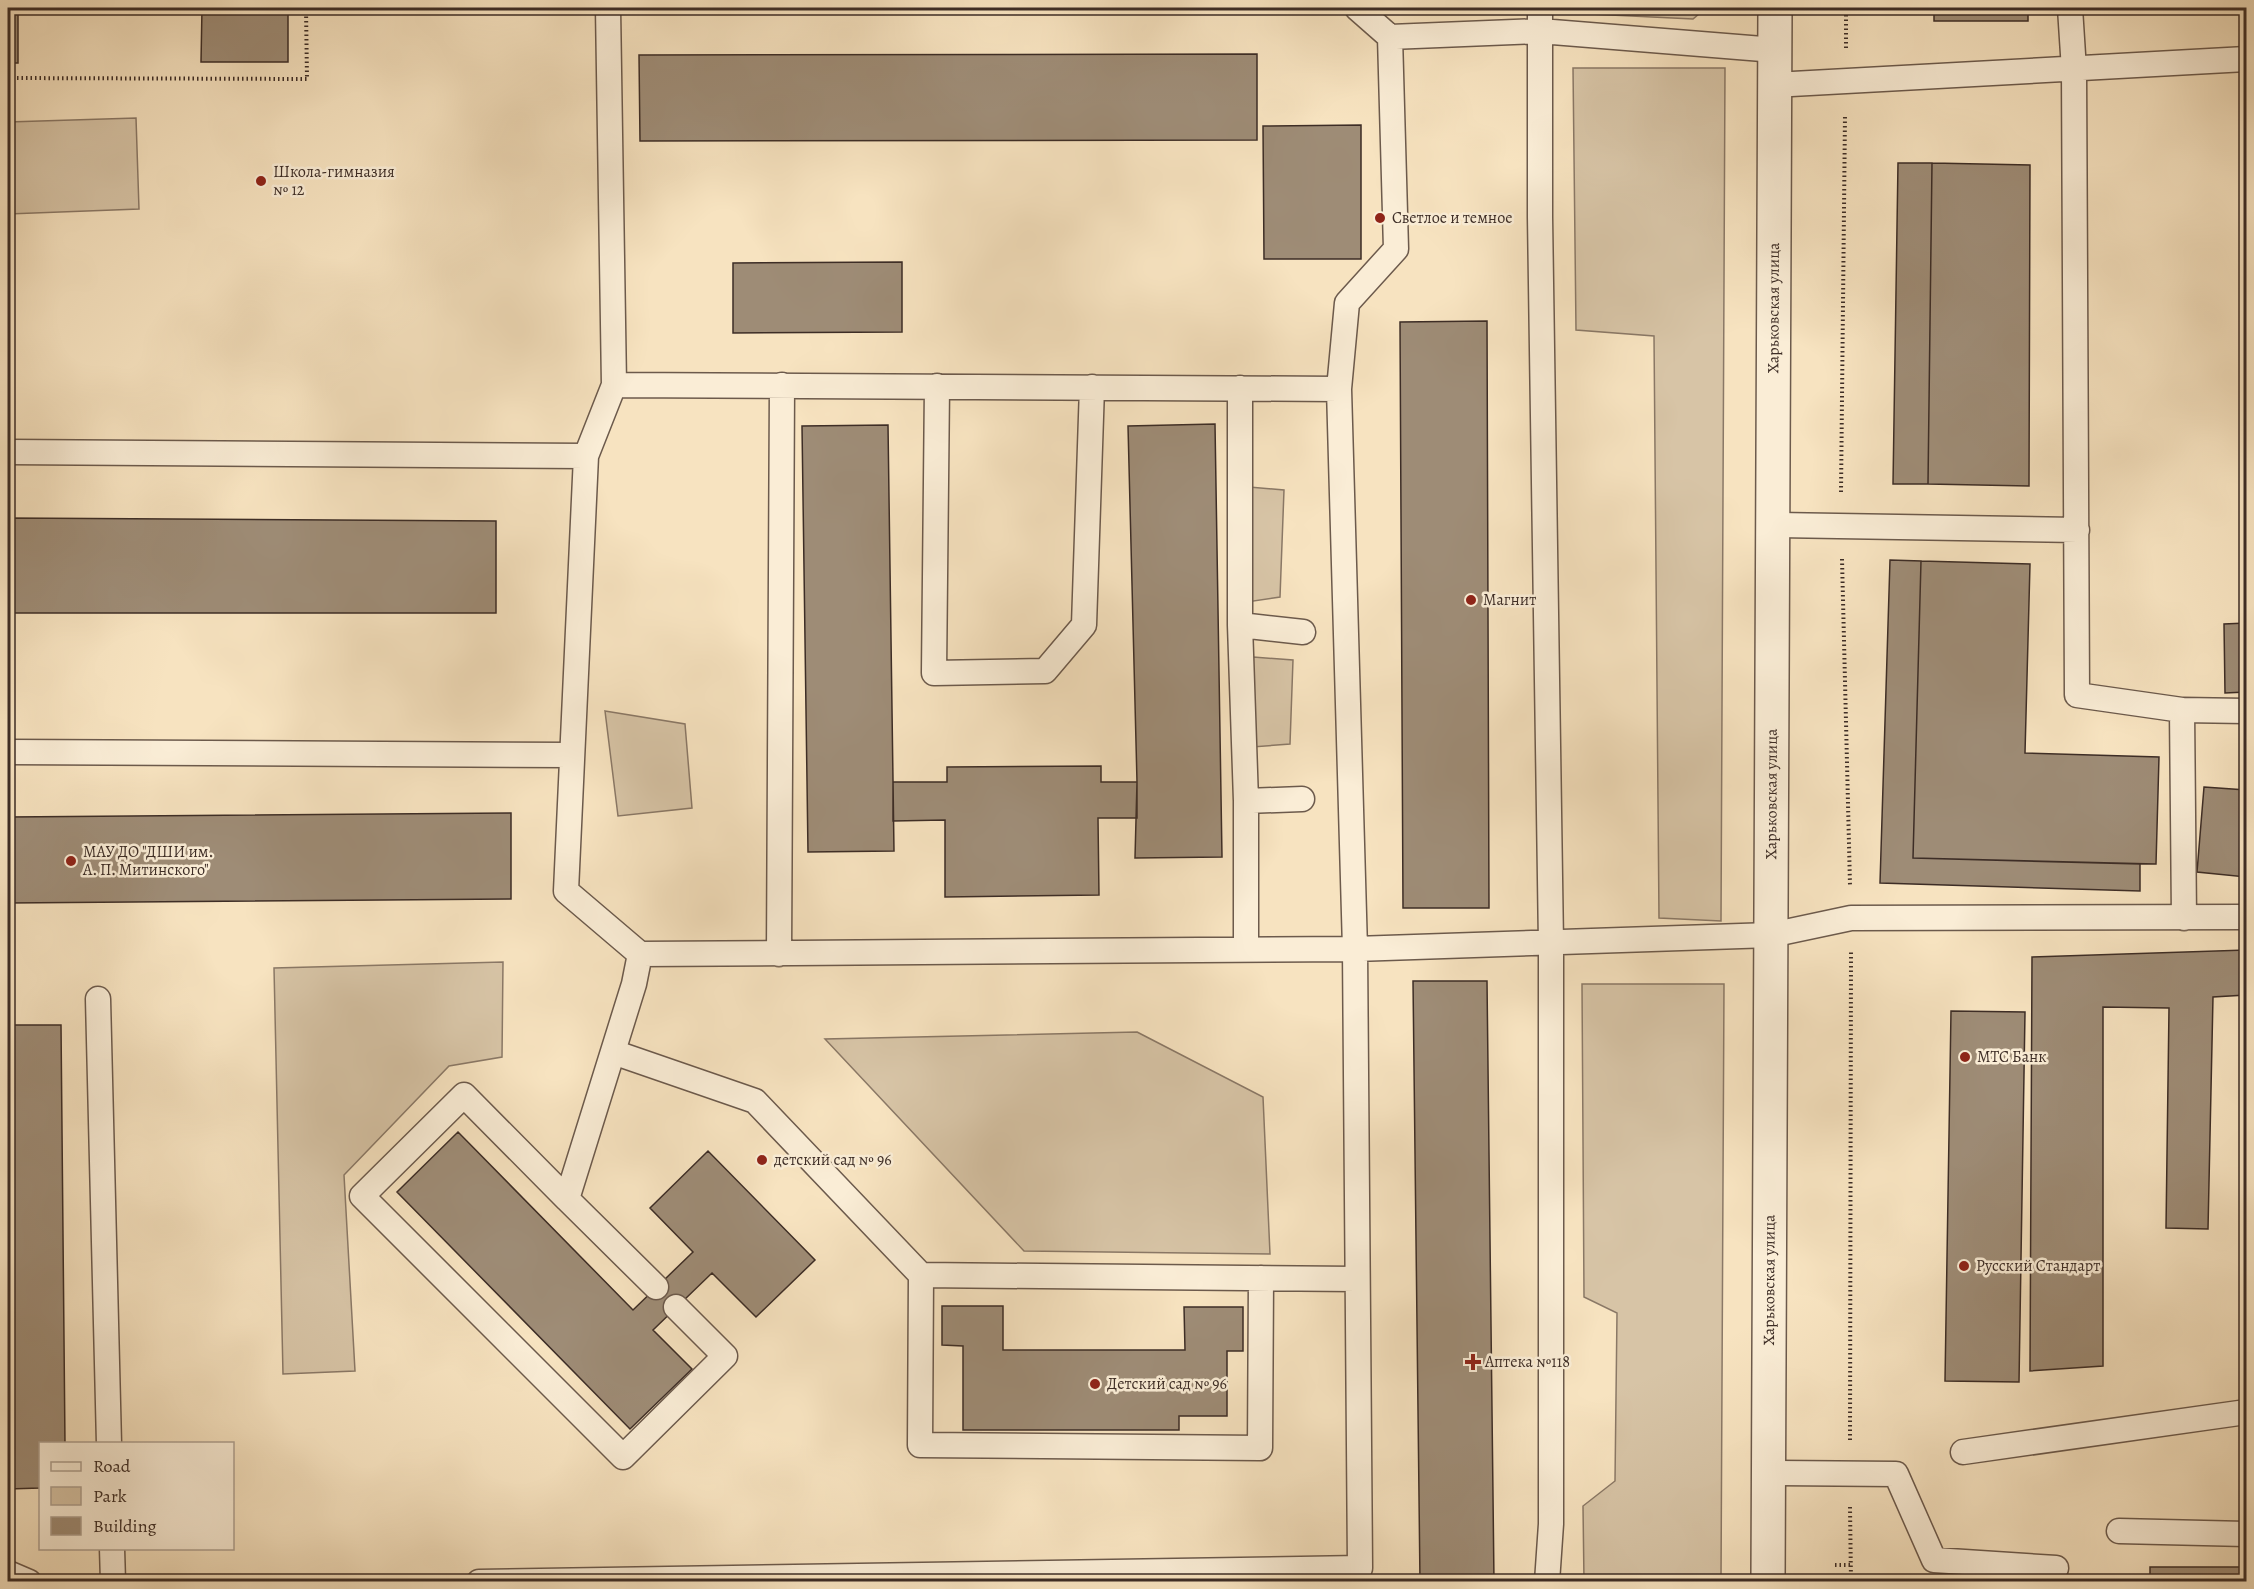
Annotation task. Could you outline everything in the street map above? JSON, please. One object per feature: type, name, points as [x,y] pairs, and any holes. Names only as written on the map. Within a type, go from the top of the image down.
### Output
[{"type":"street","name":"Харьковская улица","points":[[1768,1581],[1775,8]]},
{"type":"lane","points":[[608,8],[614,385],[586,456],[566,891],[640,954],[1355,949],[1771,935],[1851,918],[2247,917]]},
{"type":"lane","points":[[1357,8],[1390,37],[1540,31],[1774,50]]},
{"type":"lane","points":[[1540,8],[1540,217],[1551,944],[1551,1524],[1547,1581]]},
{"type":"lane","points":[[2070,8],[2074,70],[2077,695],[2182,710],[2247,711]]},
{"type":"lane","points":[[479,1581],[692,1580],[1360,1568],[1355,949],[1339,390],[1347,303],[1396,249],[1390,37]]},
{"type":"lane","points":[[1775,85],[2247,59]]},
{"type":"lane","points":[[614,385],[1339,390]]},
{"type":"lane","points":[[779,954],[782,385]]},
{"type":"lane","points":[[937,386],[934,673],[1045,671],[1084,625],[1092,387]]},
{"type":"lane","points":[[1240,388],[1240,625],[1246,801],[1246,948]]},
{"type":"lane","points":[[8,452],[586,456]]},
{"type":"lane","points":[[1773,525],[2077,530]]},
{"type":"lane","points":[[1240,625],[1302,632]]},
{"type":"lane","points":[[2182,710],[2184,918]]},
{"type":"lane","points":[[8,752],[572,755]]},
{"type":"lane","points":[[1246,801],[1302,799]]},
{"type":"lane","points":[[567,1199],[634,984],[640,954]]},
{"type":"lane","points":[[98,999],[109,1442]]},
{"type":"lane","points":[[613,1052],[755,1101],[921,1275],[920,1445],[1260,1448],[1261,1278]]},
{"type":"lane","points":[[656,1287],[464,1095],[362,1196],[623,1457],[725,1356],[676,1307]]},
{"type":"lane","points":[[921,1275],[1356,1279]]},
{"type":"lane","points":[[1964,1452],[2247,1412]]},
{"type":"lane","points":[[1769,1473],[1896,1474],[1934,1560],[2056,1568]]},
{"type":"lane","points":[[2119,1531],[2247,1534]]},
{"type":"lane","points":[[112,1550],[113,1581]]},
{"type":"lane","points":[[8,1573],[29,1581]]},
{"type":"path","points":[[8,78],[307,79],[306,8]]},
{"type":"path","points":[[1846,8],[1841,526],[1851,918],[1851,1581]]},
{"type":"path","points":[[1835,1565],[1850,1565]]},
{"type":"green space","points":[[1584,8],[1706,8],[1693,19],[1590,14]]},
{"type":"green space","points":[[1573,68],[1725,68],[1721,921],[1659,918],[1654,336],[1576,330]]},
{"type":"green space","points":[[136,118],[139,209],[8,214],[8,122]]},
{"type":"green space","points":[[1249,487],[1284,490],[1280,597],[1247,602]]},
{"type":"green space","points":[[1253,657],[1293,660],[1290,744],[1252,747]]},
{"type":"green space","points":[[605,711],[685,724],[692,808],[618,816]]},
{"type":"green space","points":[[503,962],[502,1057],[449,1066],[344,1175],[355,1371],[283,1374],[274,968]]},
{"type":"green space","points":[[1582,984],[1724,984],[1721,1581],[1584,1581],[1583,1506],[1615,1481],[1617,1313],[1584,1297]]},
{"type":"green space","points":[[1137,1032],[1263,1097],[1270,1254],[1024,1251],[825,1039]]},
{"type":"building","points":[[8,8],[18,8],[18,63],[8,63]]},
{"type":"building","points":[[202,8],[288,8],[288,62],[201,62]]},
{"type":"building","points":[[1934,8],[2028,8],[2028,21],[1934,21]]},
{"type":"building","points":[[1257,54],[1257,140],[640,141],[639,55]]},
{"type":"building","points":[[1361,125],[1361,259],[1264,259],[1263,126]]},
{"type":"building","points":[[1898,163],[1932,163],[1928,484],[1893,484]]},
{"type":"building","points":[[1932,163],[2030,165],[2029,486],[1928,484]]},
{"type":"building","points":[[902,262],[902,332],[733,333],[733,263]]},
{"type":"building","points":[[1487,321],[1489,908],[1403,908],[1400,322]]},
{"type":"building","points":[[1215,424],[1222,857],[1135,858],[1137,782],[1128,426]]},
{"type":"building","points":[[888,425],[894,851],[808,852],[802,426]]},
{"type":"building","points":[[8,518],[496,521],[496,613],[8,613]]},
{"type":"building","points":[[1890,560],[1921,561],[1913,858],[2140,864],[2140,891],[1880,883]]},
{"type":"building","points":[[1921,561],[2030,564],[2025,753],[2159,757],[2156,864],[1913,858]]},
{"type":"building","points":[[2246,623],[2246,692],[2225,693],[2224,624]]},
{"type":"building","points":[[1101,766],[1101,782],[1137,782],[1137,818],[1098,818],[1099,895],[945,897],[945,820],[893,821],[893,782],[947,782],[947,767]]},
{"type":"building","points":[[2204,787],[2246,790],[2246,877],[2197,872]]},
{"type":"building","points":[[511,813],[511,899],[8,903],[8,817]]},
{"type":"building","points":[[2246,950],[2246,995],[2213,997],[2208,1229],[2166,1228],[2169,1008],[2103,1007],[2103,1366],[2030,1371],[2032,957]]},
{"type":"building","points":[[1413,981],[1487,981],[1494,1582],[1420,1582]]},
{"type":"building","points":[[1951,1011],[2025,1012],[2019,1382],[1945,1381]]},
{"type":"building","points":[[8,1025],[61,1025],[65,1442],[39,1442],[39,1488],[8,1489]]},
{"type":"building","points":[[458,1132],[633,1310],[693,1252],[650,1208],[708,1151],[815,1260],[756,1317],[712,1273],[653,1330],[692,1369],[630,1429],[397,1192]]},
{"type":"building","name":"Детский сад № 96","points":[[942,1306],[1003,1306],[1003,1350],[1185,1350],[1184,1307],[1243,1307],[1243,1351],[1227,1351],[1227,1416],[1179,1416],[1179,1430],[963,1430],[963,1346],[942,1345]]},
{"type":"building","points":[[2150,1567],[2246,1567],[2246,1582],[2150,1582]]},
{"type":"place","name":"Школа-гимназия № 12","points":[[261,181]]},
{"type":"place","name":"Светлое и темное","points":[[1380,218]]},
{"type":"place","name":"Магнит","points":[[1471,600]]},
{"type":"place","name":"МАУ ДО \"ДШИ им. А. П. Митинского\"","points":[[71,861]]},
{"type":"place","name":"МТС Банк","points":[[1965,1057]]},
{"type":"place","name":"детский сад № 96","points":[[762,1160]]},
{"type":"place","name":"Русский Стандарт","points":[[1964,1266]]},
{"type":"place","name":"Аптека №118","points":[[1473,1362]]},
{"type":"place","name":"Детский сад № 96","points":[[1095,1384]]}]
